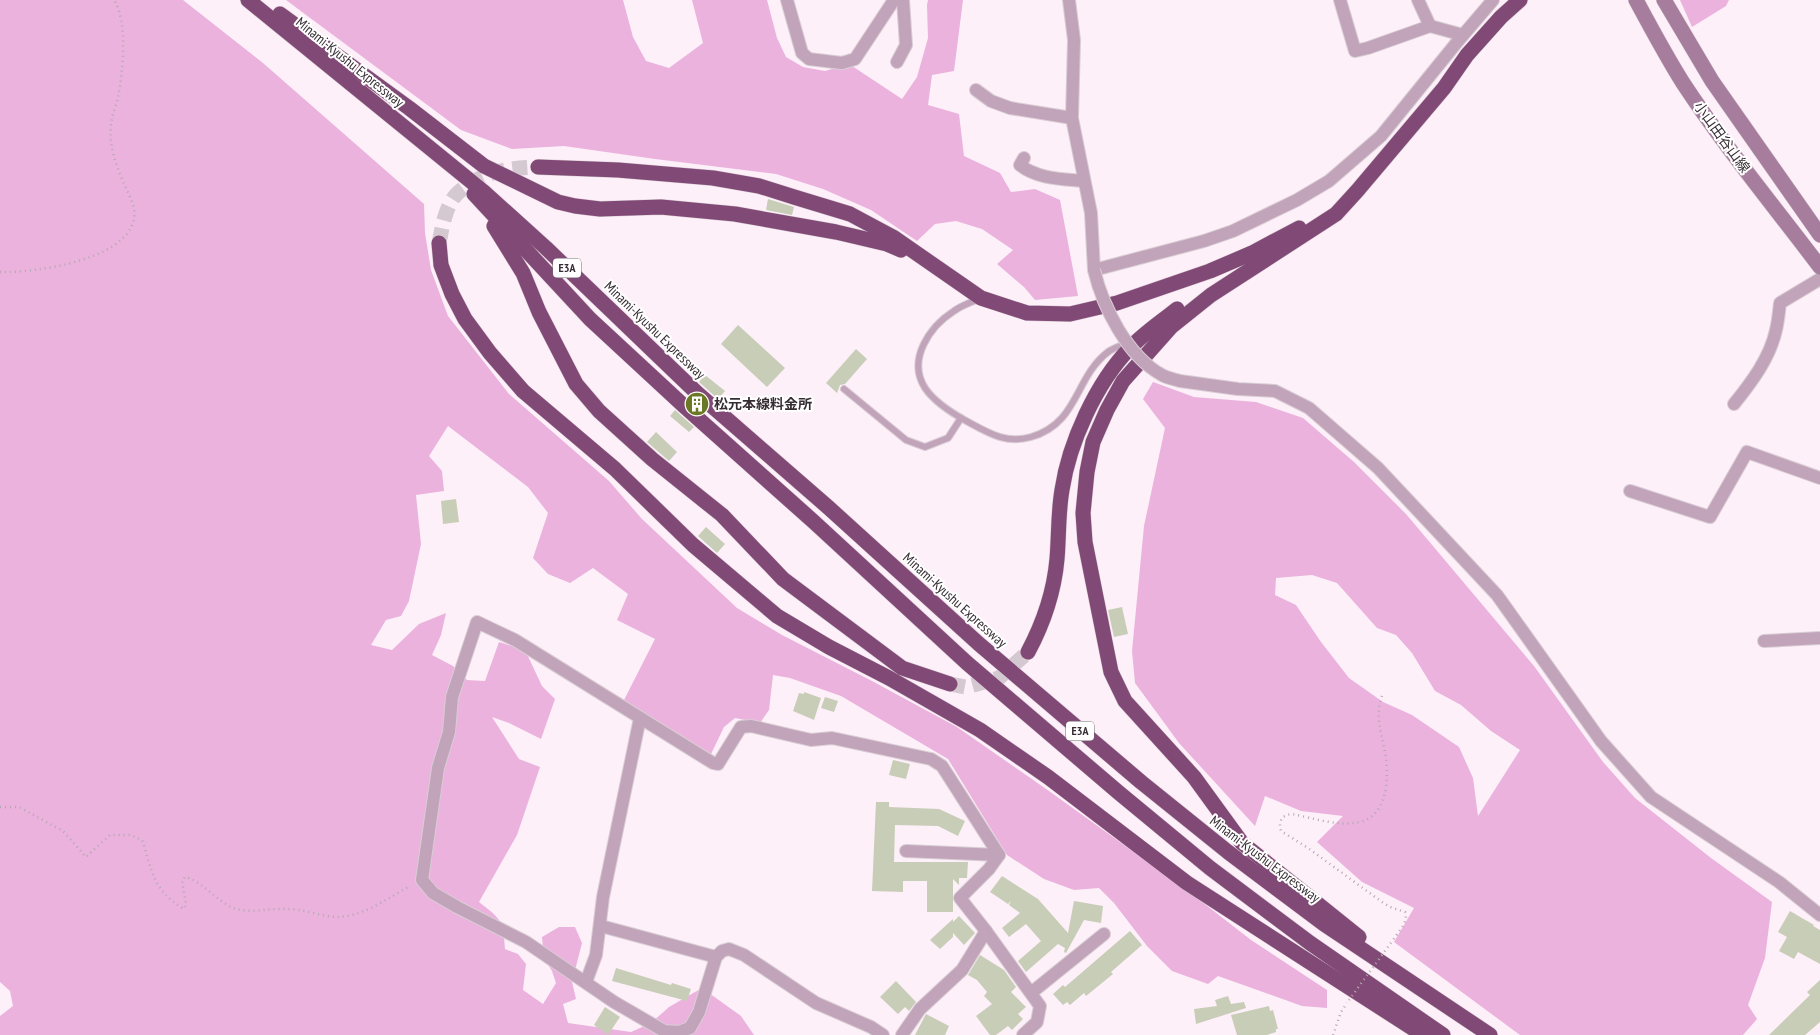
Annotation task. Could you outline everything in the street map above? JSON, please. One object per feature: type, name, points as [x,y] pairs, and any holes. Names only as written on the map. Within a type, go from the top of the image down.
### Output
[{"type":"highway","name":"Minami-Kyushu Expressway","points":[[248,0],[484,192],[546,248],[697,394],[979,644],[1141,782],[1228,852],[1324,924],[1490,1035]]},
{"type":"highway","points":[[260,0],[484,166],[558,202],[600,209],[661,207],[695,209],[735,214],[836,232],[887,244],[961,283]]},
{"type":"highway","points":[[1442,1003],[1242,843],[1194,778],[1125,701],[1111,672],[1085,542],[1083,513],[1087,472],[1093,442],[1107,410],[1123,381],[1171,327],[1211,295],[1336,214],[1444,88],[1467,55],[1500,17],[1520,0]]},
{"type":"highway","name":"Minami-Kyushu Expressway","points":[[433,149],[590,319],[967,663],[1210,868],[1310,943],[1443,1035]]},
{"type":"highway","points":[[538,167],[618,170],[704,177],[759,186],[850,214],[893,237],[981,298],[1027,313],[1046,314],[1070,314],[1117,303],[1210,271],[1252,253],[1303,226],[1357,191]]},
{"type":"highway","points":[[475,195],[523,273],[539,312],[576,384],[599,411],[652,459],[722,515],[783,579],[902,668],[950,684]]},
{"type":"highway","points":[[439,243],[441,265],[452,294],[465,319],[490,353],[523,391],[615,469],[693,545],[777,616],[829,647],[889,678],[980,730],[1048,776],[1187,883],[1423,1035]]},
{"type":"highway","points":[[1028,652],[1037,637],[1050,604],[1057,558],[1062,490],[1069,456],[1092,402],[1124,355],[1143,336],[1193,297],[1266,260]]},
{"type":"main road","name":"小山田谷山線","points":[[1636,0],[1684,84],[1734,156],[1820,267]]},
{"type":"main road","name":"小山田谷山線","points":[[1664,0],[1712,81],[1820,235]]},
{"type":"street","points":[[787,0],[802,53],[809,59],[842,63],[856,59],[894,0]]},
{"type":"street","points":[[897,62],[906,45],[903,0]]},
{"type":"street","points":[[1069,0],[1074,40],[1072,118],[1091,213],[1094,270],[1100,294],[1116,326],[1130,346],[1146,363],[1162,375],[1180,381],[1238,389],[1275,391],[1309,408],[1378,468],[1498,595],[1601,741],[1651,796],[1779,882],[1820,916]]},
{"type":"street","points":[[1340,0],[1355,51],[1430,26],[1463,35]]},
{"type":"street","points":[[1418,0],[1430,26]]},
{"type":"street","points":[[1094,270],[1204,241],[1233,231],[1280,209],[1329,181],[1380,136],[1491,1]]},
{"type":"street","points":[[976,90],[991,101],[1010,108],[1072,118]]},
{"type":"street","points":[[1024,158],[1020,165],[1027,171],[1057,178],[1084,181]]},
{"type":"street","points":[[1734,404],[1750,385],[1769,352],[1776,331],[1780,303],[1820,279]]},
{"type":"street","points":[[1630,491],[1710,517],[1747,452],[1820,478]]},
{"type":"street","points":[[883,1035],[871,1027],[816,1003],[744,955],[729,949],[722,951],[716,956],[699,1012],[690,1028],[679,1032],[664,1030],[614,1002],[526,942],[456,908],[433,893],[422,880],[438,768],[449,732],[452,697],[477,622],[515,640],[713,763],[718,764],[741,728],[747,726],[811,740],[832,738],[932,759],[942,766],[949,775],[999,855]]},
{"type":"street","points":[[1764,641],[1820,638]]},
{"type":"street","points":[[586,982],[596,955],[603,897],[640,718]]},
{"type":"street","points":[[906,851],[999,855]]},
{"type":"street","points":[[999,855],[989,869],[960,898],[1040,1006],[1037,1022],[1023,1035]]},
{"type":"street","points":[[600,926],[716,956]]},
{"type":"street","points":[[902,1035],[920,1009],[962,970],[986,931]]},
{"type":"street","points":[[1031,993],[1104,934]]},
{"type":"lane","points":[[981,298],[955,310],[931,332],[919,356],[920,377],[926,389],[938,402],[961,418],[1003,439],[1017,441],[1048,431],[1061,420],[1093,369],[1108,352],[1143,336]]},
{"type":"lane","points":[[844,389],[906,440],[924,446],[948,438],[961,418]]},
{"type":"path","points":[[0,272],[55,267],[88,259],[125,239],[134,224],[134,208],[112,152],[112,120],[118,98],[124,51],[118,7],[114,0]]},
{"type":"path","points":[[1332,1035],[1341,1012],[1406,921],[1405,912],[1382,902],[1308,848],[1281,831],[1279,824],[1286,814],[1354,823],[1369,819],[1376,811],[1385,793],[1388,778],[1378,714],[1382,696]]},
{"type":"path","points":[[0,807],[19,807],[64,831],[86,857],[110,835],[130,835],[142,840],[152,875],[156,882],[171,901],[184,909],[186,904],[182,881],[185,877],[191,878],[217,899],[235,908],[287,909],[337,917],[359,914],[422,880]]},
{"type":"shaded area","points":[[0,0],[183,0],[263,63],[424,204],[425,233],[431,270],[448,316],[509,394],[609,481],[642,519],[737,608],[782,635],[957,727],[1188,891],[1251,940],[1327,990],[1327,1008],[1302,1006],[1218,976],[1208,984],[1172,971],[1147,946],[1114,903],[1099,888],[1074,890],[1044,879],[1007,855],[948,759],[841,696],[790,678],[773,675],[769,710],[760,723],[735,718],[724,727],[711,754],[699,755],[624,700],[655,639],[617,620],[628,594],[593,568],[570,583],[548,574],[533,558],[548,513],[528,487],[448,426],[429,456],[442,471],[444,491],[416,495],[421,544],[409,601],[401,616],[386,620],[371,645],[392,650],[419,624],[446,613],[441,635],[432,655],[453,666],[467,680],[485,681],[499,642],[525,650],[542,686],[555,699],[541,739],[492,717],[519,759],[540,767],[517,835],[479,902],[500,921],[505,949],[518,954],[526,964],[523,990],[543,1004],[556,983],[552,971],[544,958],[542,937],[559,927],[575,927],[582,943],[572,982],[576,999],[563,1004],[568,1023],[631,1032],[651,1023],[669,1007],[702,988],[741,1016],[754,1035],[0,1035],[0,1016],[13,1006],[10,991],[0,982]]},
{"type":"shaded area","points":[[286,0],[623,0],[633,37],[646,61],[669,68],[703,43],[692,0],[767,0],[777,38],[786,57],[803,67],[825,71],[849,64],[902,99],[917,77],[928,38],[928,0],[963,0],[954,71],[932,75],[928,105],[959,114],[964,156],[1000,173],[1011,192],[1035,189],[1060,200],[1078,296],[1035,300],[1024,287],[997,264],[1013,250],[982,229],[956,221],[935,224],[917,241],[871,210],[823,189],[776,174],[564,146],[512,149],[461,130]]},
{"type":"shaded area","points":[[1680,0],[1729,0],[1726,6],[1692,27]]},
{"type":"shaded area","points":[[1153,382],[1194,397],[1256,402],[1303,418],[1354,462],[1406,514],[1534,666],[1603,762],[1635,798],[1711,858],[1772,902],[1765,958],[1748,1005],[1757,1019],[1743,1035],[1520,1035],[1394,942],[1414,908],[1362,882],[1317,842],[1343,816],[1301,811],[1265,796],[1255,826],[1179,743],[1135,683],[1132,651],[1144,526],[1165,428],[1143,399]],"holes":[[[1312,575],[1337,583],[1377,628],[1396,635],[1412,653],[1435,691],[1461,705],[1491,731],[1520,750],[1478,816],[1473,778],[1459,747],[1412,715],[1383,702],[1349,678],[1321,642],[1296,605],[1275,595],[1276,578]]]},
{"type":"building","points":[[768,199],[794,207],[792,215],[766,210]]},
{"type":"building","points":[[738,325],[785,368],[767,387],[721,344]]},
{"type":"building","points":[[856,349],[867,359],[845,384],[840,385],[837,393],[826,383]]},
{"type":"building","points":[[705,375],[725,391],[718,399],[699,382]]},
{"type":"building","points":[[675,410],[694,427],[689,432],[670,416]]},
{"type":"building","points":[[656,432],[677,452],[669,461],[647,442]]},
{"type":"building","points":[[456,499],[459,522],[443,524],[441,501]]},
{"type":"building","points":[[706,527],[725,544],[717,553],[698,536]]},
{"type":"building","points":[[1122,607],[1128,634],[1114,637],[1108,610]]},
{"type":"building","points":[[804,692],[821,698],[814,720],[793,711],[799,693],[804,694]]},
{"type":"building","points":[[825,697],[838,701],[834,712],[821,708]]},
{"type":"building","points":[[893,760],[910,764],[906,779],[889,775]]},
{"type":"building","points":[[876,802],[889,802],[889,807],[939,809],[965,821],[958,836],[938,826],[895,825],[894,862],[968,862],[967,878],[959,878],[959,885],[953,879],[953,912],[927,912],[927,881],[903,881],[903,892],[872,891]]},
{"type":"building","points":[[1002,876],[1038,899],[1068,933],[1074,901],[1103,906],[1101,923],[1084,920],[1066,953],[1064,952],[1065,948],[1058,944],[1026,972],[1018,961],[1041,941],[1026,924],[1009,937],[1002,928],[1020,913],[1009,905],[1011,901],[1008,904],[990,892]]},
{"type":"building","points":[[1790,911],[1820,930],[1820,964],[1798,952],[1794,959],[1779,951],[1787,937],[1778,932]]},
{"type":"building","points":[[959,916],[975,933],[964,945],[953,933],[953,937],[940,949],[930,940],[953,919],[953,922]]},
{"type":"building","points":[[1130,931],[1142,945],[1111,972],[1113,974],[1086,996],[1084,993],[1070,1005],[1067,1002],[1063,1005],[1053,994],[1063,985],[1065,987]]},
{"type":"building","points":[[980,955],[1004,970],[1016,987],[1011,992],[1026,1007],[1018,1014],[1023,1019],[1012,1030],[1008,1026],[996,1035],[990,1035],[976,1016],[992,1004],[984,996],[987,992],[977,980],[968,975]]},
{"type":"building","points":[[616,968],[671,985],[672,983],[691,989],[687,1001],[612,981]]},
{"type":"building","points":[[1820,980],[1820,1022],[1805,1035],[1769,1035],[1810,995],[1807,992]]},
{"type":"building","points":[[896,981],[916,1002],[909,1011],[905,1007],[898,1014],[880,997]]},
{"type":"building","points":[[1228,996],[1231,1004],[1244,1002],[1246,1008],[1196,1024],[1194,1009],[1217,1006],[1215,1000]]},
{"type":"building","points":[[1269,1006],[1270,1011],[1273,1010],[1278,1029],[1276,1029],[1276,1032],[1267,1035],[1237,1035],[1231,1015]]},
{"type":"building","points":[[605,1007],[620,1017],[608,1035],[594,1025]]},
{"type":"building","points":[[926,1014],[949,1026],[945,1035],[915,1035]]},
{"type":"tunnel","points":[[439,243],[449,207],[458,192],[476,180],[493,173],[510,169],[538,167]]},
{"type":"tunnel","points":[[950,684],[966,687],[999,678],[1028,652]]},
{"type":"place","name":"松元本線料金所","points":[[697,404]]}]
